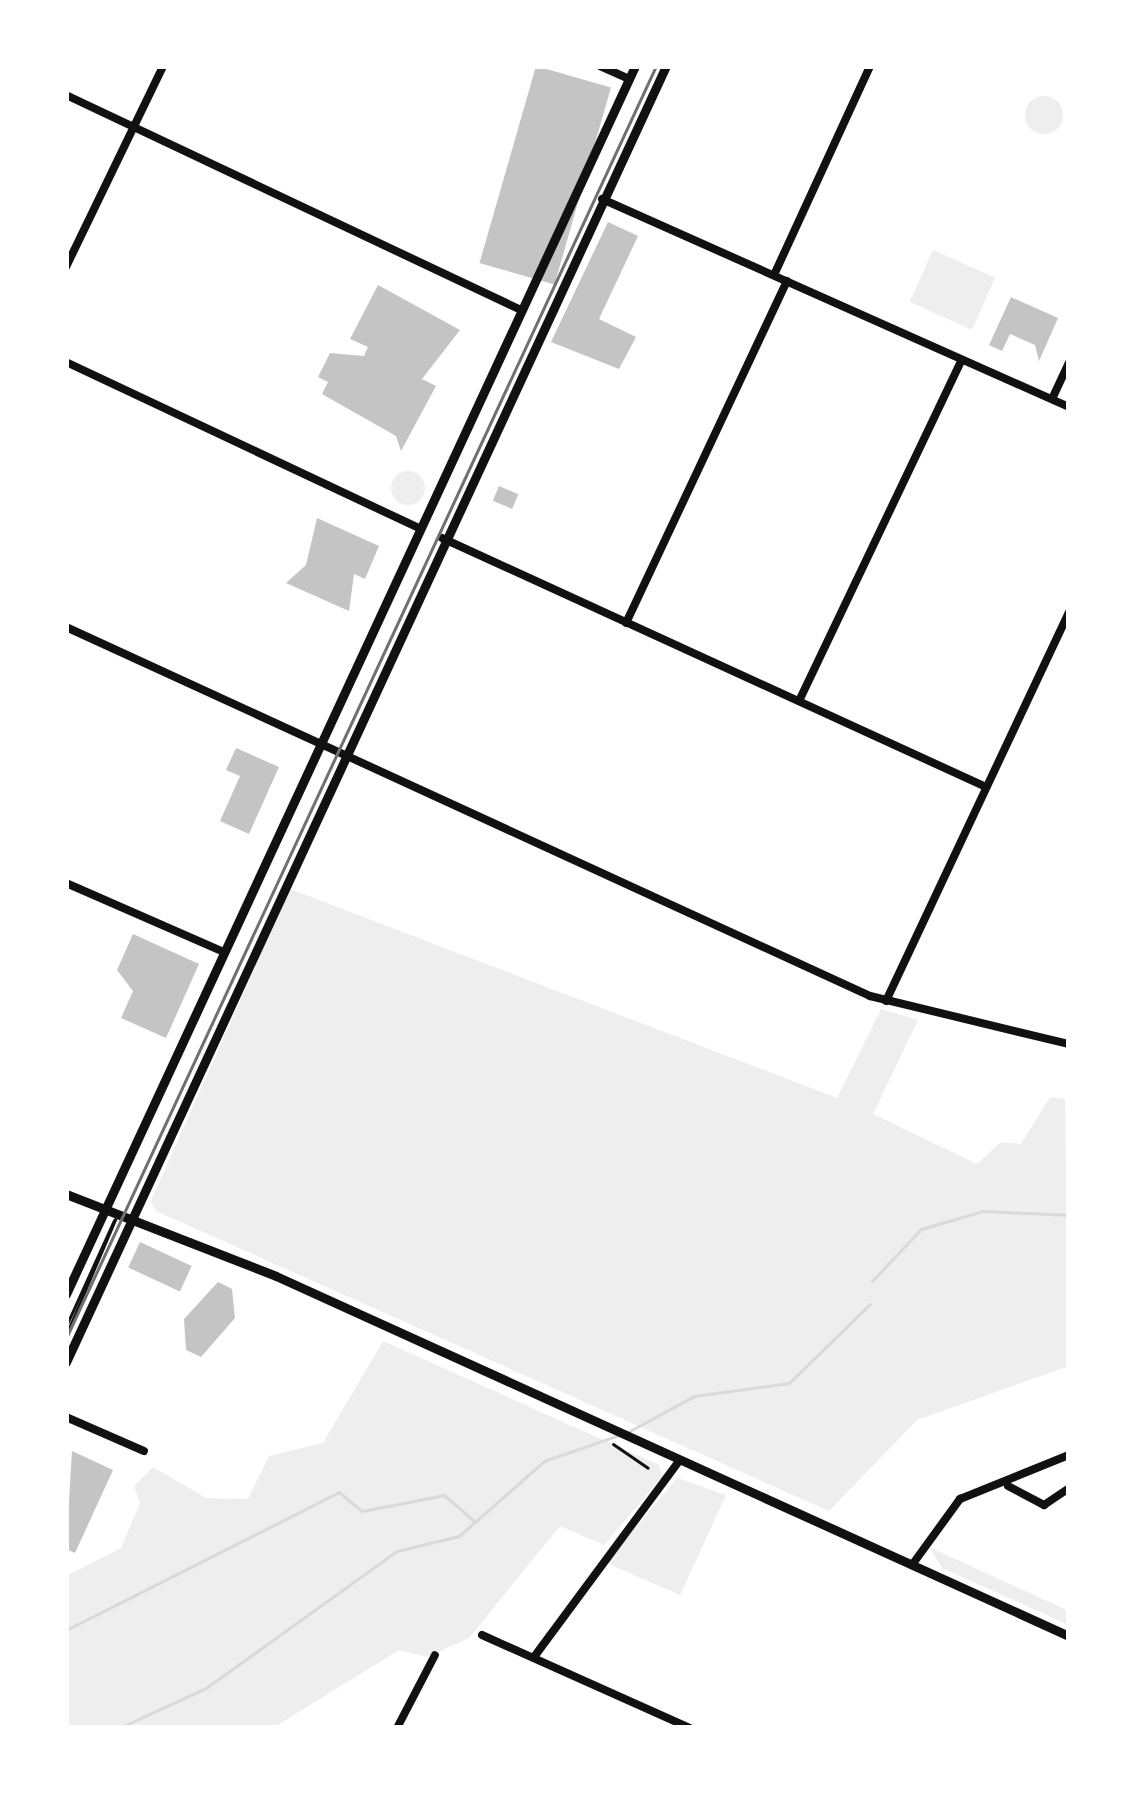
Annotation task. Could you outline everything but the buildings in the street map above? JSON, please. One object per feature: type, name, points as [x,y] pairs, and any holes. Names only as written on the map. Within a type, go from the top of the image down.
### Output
[{"type":"main road","points":[[66,1294],[314,742],[635,66]]},
{"type":"main road","points":[[66,1362],[341,754],[666,66]]},
{"type":"main road","points":[[482,389],[508,402]]},
{"type":"main road","points":[[66,1194],[132,1217],[1069,1636]]},
{"type":"street","points":[[66,267],[163,66]]},
{"type":"street","points":[[600,66],[628,79]]},
{"type":"street","points":[[775,275],[870,66]]},
{"type":"street","points":[[66,95],[520,310]]},
{"type":"street","points":[[602,199],[1069,406]]},
{"type":"street","points":[[626,622],[787,281]]},
{"type":"street","points":[[799,701],[962,360]]},
{"type":"street","points":[[66,362],[417,527]]},
{"type":"street","points":[[1052,399],[1069,363]]},
{"type":"street","points":[[442,538],[986,787]]},
{"type":"street","points":[[886,1001],[1069,612]]},
{"type":"street","points":[[66,627],[886,1001],[1069,1044]]},
{"type":"street","points":[[66,884],[222,951]]},
{"type":"street","points":[[66,1417],[144,1451]]},
{"type":"street","points":[[912,1564],[946,1509],[1008,1486],[1069,1455]]},
{"type":"street","points":[[535,1657],[680,1460]]},
{"type":"street","points":[[1008,1486],[1044,1505],[1069,1488]]},
{"type":"street","points":[[482,1635],[690,1728]]},
{"type":"street","points":[[397,1728],[435,1655]]},
{"type":"lane","points":[[66,1326],[118,1213]]},
{"type":"lane","points":[[66,1335],[118,1213]]},
{"type":"path","points":[[614,1445],[649,1468]]},
{"type":"shaded area","points":[[1044,96],[1058,101],[1063,115],[1058,129],[1044,134],[1030,129],[1025,115],[1030,101]]},
{"type":"shaded area","points":[[933,250],[995,278],[972,330],[910,302]]},
{"type":"shaded area","points":[[408,471],[420,476],[425,488],[420,500],[408,505],[396,500],[391,488],[396,476]]},
{"type":"shaded area","points":[[290,889],[837,1098],[881,1009],[918,1020],[873,1114],[977,1164],[1001,1142],[1021,1144],[1050,1097],[1065,1099],[1069,1366],[917,1420],[829,1511],[156,1211],[151,1201]]},
{"type":"shaded area","points":[[383,1341],[659,1465],[662,1477],[604,1545],[560,1526],[469,1638],[427,1657],[399,1650],[273,1728],[66,1728],[66,1576],[121,1548],[140,1503],[134,1486],[153,1467],[206,1498],[248,1499],[269,1456],[323,1443]]},
{"type":"shaded area","points":[[677,1478],[726,1495],[680,1595],[606,1563]]},
{"type":"shaded area","points":[[929,1547],[1069,1611],[1069,1625],[942,1568]]},
{"type":"waterway","points":[[872,1281],[921,1229],[983,1211],[1069,1215]]},
{"type":"waterway","points":[[628,1432],[694,1396],[789,1383],[870,1304]]},
{"type":"waterway","points":[[119,1728],[206,1688],[397,1551],[459,1536],[544,1461],[619,1435]]},
{"type":"waterway","points":[[66,1630],[339,1492],[362,1511],[444,1495],[474,1521]]},
{"type":"tram line","points":[[66,1338],[656,66]]}]
